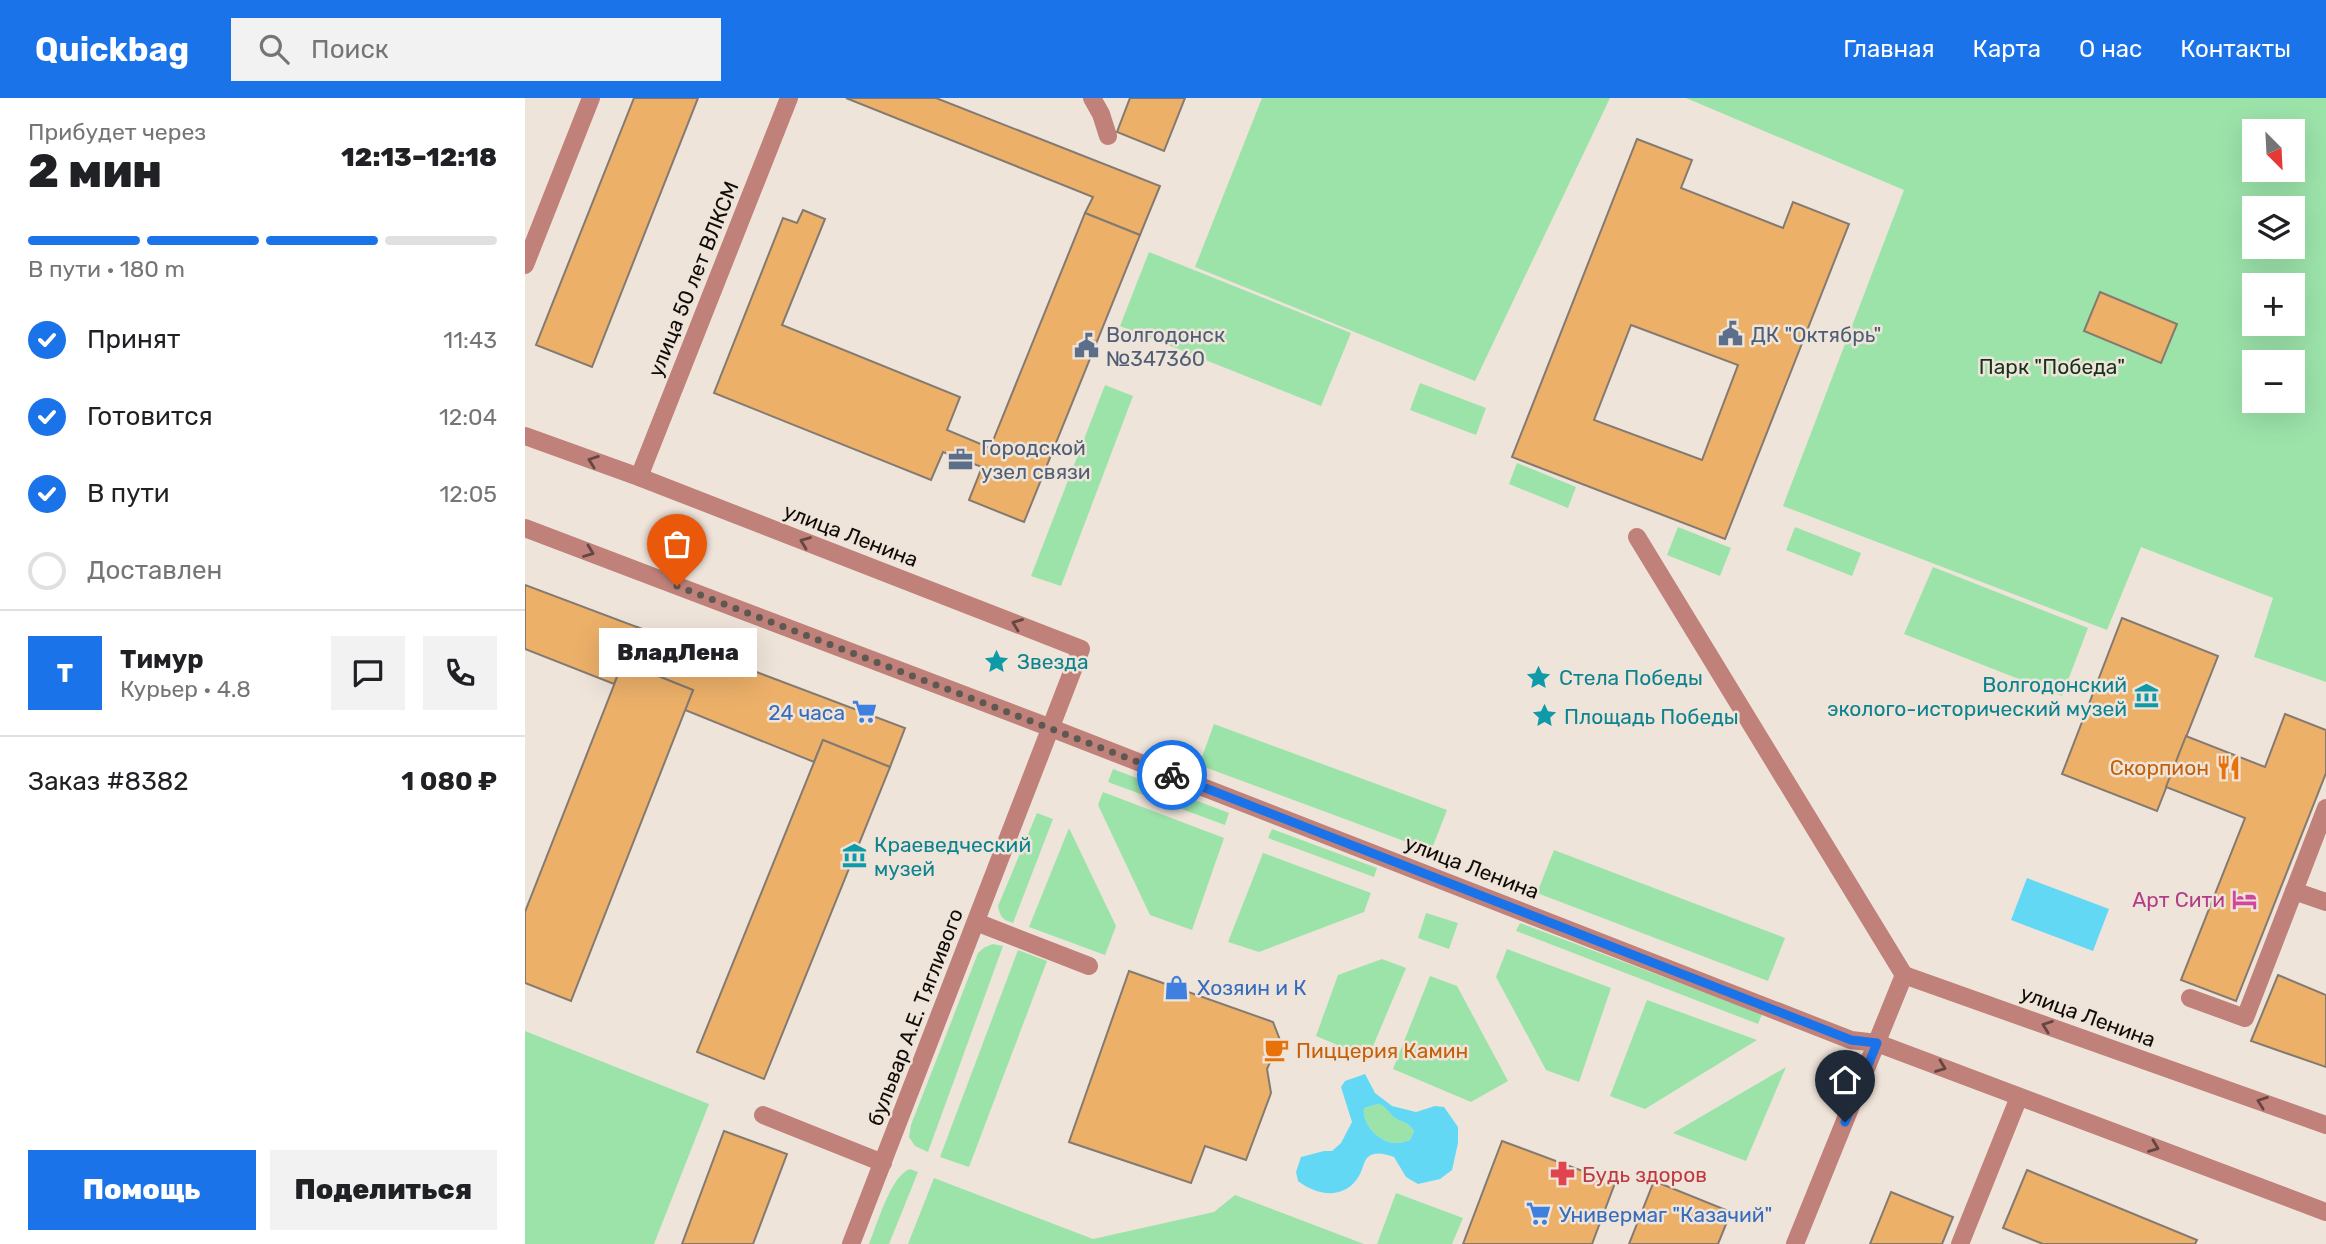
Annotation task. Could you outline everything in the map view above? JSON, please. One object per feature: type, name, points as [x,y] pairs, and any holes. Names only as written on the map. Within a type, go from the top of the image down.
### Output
[{"type":"street","points":[[526,262],[591,98]]},
{"type":"street","name":"улица 50 лет ВЛКСМ","points":[[639,477],[789,98]]},
{"type":"street","points":[[1092,98],[1108,136]]},
{"type":"street","name":"улица Ленина","points":[[525,436],[639,477],[1081,649],[1051,728]]},
{"type":"street","name":"улица Ленина","points":[[525,527],[1051,728],[1851,1040],[1877,1043],[2326,1212]]},
{"type":"street","points":[[1637,537],[1904,975],[1795,1244]]},
{"type":"street","name":"бульвар А.Е. Тягливого","points":[[851,1244],[1051,728]]},
{"type":"street","points":[[2190,998],[2245,1018],[2326,808]]},
{"type":"street","points":[[2294,891],[2326,902]]},
{"type":"street","points":[[976,922],[1089,966]]},
{"type":"street","name":"улица Ленина","points":[[1904,975],[2326,1125]]},
{"type":"street","points":[[1960,1244],[2019,1097]]},
{"type":"street","points":[[763,1115],[883,1163]]},
{"type":"green space","points":[[1262,98],[1610,98],[1475,381],[1195,267]]},
{"type":"green space","name":"Парк \"Победа\"","points":[[1686,98],[2326,98],[2326,682],[2254,657],[2273,598],[2141,547],[2107,630],[1783,506],[1904,190]]},
{"type":"green space","points":[[1149,252],[1351,333],[1321,406],[1120,326]]},
{"type":"green space","points":[[1420,383],[1486,408],[1476,435],[1410,410]]},
{"type":"green space","points":[[1105,385],[1133,396],[1061,586],[1031,576]]},
{"type":"green space","points":[[1517,463],[1576,487],[1568,508],[1509,484]]},
{"type":"green space","points":[[1678,527],[1731,548],[1720,576],[1667,555]]},
{"type":"green space","points":[[1795,527],[1861,553],[1852,576],[1786,550]]},
{"type":"green space","points":[[1933,567],[2088,628],[2062,696],[1904,634]]},
{"type":"green space","points":[[1214,724],[1447,810],[1431,851],[1199,765]]},
{"type":"green space","points":[[1113,769],[1229,813],[1225,825],[1108,782]]},
{"type":"green space","points":[[1103,792],[1224,838],[1192,930],[1150,915],[1098,805]]},
{"type":"green space","points":[[1037,813],[1053,819],[1013,923],[1003,918],[998,906]]},
{"type":"green space","points":[[1069,828],[1116,926],[1105,955],[1029,927]]},
{"type":"green space","points":[[1272,829],[1377,868],[1374,877],[1268,838]]},
{"type":"green space","points":[[1554,850],[1785,938],[1768,981],[1537,893]]},
{"type":"green space","points":[[1263,853],[1371,893],[1364,912],[1259,952],[1228,942]]},
{"type":"green space","points":[[1426,913],[1458,923],[1449,949],[1418,938]]},
{"type":"green space","points":[[1520,923],[1762,1014],[1758,1024],[1516,931]]},
{"type":"green space","points":[[993,944],[1003,946],[928,1152],[915,1146],[909,1137],[911,1125],[978,953]]},
{"type":"green space","points":[[1507,949],[1611,988],[1579,1082],[1546,1070],[1496,977]]},
{"type":"green space","points":[[1018,950],[1047,961],[969,1167],[940,1157]]},
{"type":"green space","points":[[1382,959],[1406,968],[1368,1058],[1316,1036],[1338,975]]},
{"type":"green space","points":[[1430,976],[1457,986],[1508,1081],[1471,1102],[1393,1069]]},
{"type":"green space","points":[[1647,1000],[1757,1040],[1645,1109],[1610,1096]]},
{"type":"green space","points":[[525,1031],[709,1104],[654,1244],[525,1244]]},
{"type":"green space","points":[[1786,1067],[1746,1161],[1673,1133]]},
{"type":"green space","points":[[1378,1104],[1412,1128],[1414,1131],[1410,1140],[1391,1142],[1373,1132],[1366,1121],[1364,1108]]},
{"type":"green space","points":[[910,1169],[918,1172],[889,1244],[869,1244],[891,1190],[903,1173]]},
{"type":"green space","points":[[934,1178],[1093,1239],[1214,1212],[1235,1195],[1364,1244],[908,1244]]},
{"type":"green space","points":[[1396,1193],[1463,1218],[1452,1244],[1377,1244]]},
{"type":"water","points":[[2027,878],[2109,909],[2093,951],[2011,920]]},
{"type":"water","points":[[1365,1074],[1375,1093],[1392,1106],[1416,1112],[1435,1106],[1444,1107],[1458,1127],[1458,1143],[1452,1170],[1440,1179],[1418,1184],[1406,1177],[1394,1157],[1377,1154],[1367,1158],[1351,1186],[1336,1193],[1313,1190],[1298,1181],[1296,1172],[1301,1157],[1332,1151],[1341,1143],[1352,1122],[1341,1087],[1345,1081]],"holes":[[[1381,1105],[1412,1128],[1414,1131],[1410,1140],[1391,1142],[1373,1132],[1366,1121],[1364,1108]]]},
{"type":"building","points":[[634,98],[698,98],[592,367],[536,345]]},
{"type":"building","points":[[846,98],[936,98],[1160,186],[1140,235],[1085,213],[1093,197]]},
{"type":"building","points":[[1130,98],[1185,98],[1164,151],[1117,132]]},
{"type":"building","name":"ДК \"Октябрь\"","points":[[1637,139],[1692,160],[1681,188],[1783,228],[1793,202],[1849,224],[1725,539],[1512,457]],"holes":[[[1631,325],[1738,365],[1702,460],[1594,420]]]},
{"type":"building","points":[[803,210],[825,219],[782,325],[960,397],[947,430],[990,448],[1085,213],[1140,235],[1024,522],[969,500],[982,467],[943,452],[931,480],[714,393],[783,218],[797,223]]},
{"type":"building","points":[[2100,292],[2177,324],[2161,363],[2084,331]]},
{"type":"building","points":[[525,585],[637,627],[614,684],[525,649]]},
{"type":"building","name":"Волгодонский эколого-исторический музей","points":[[2122,618],[2218,656],[2157,811],[2062,774]]},
{"type":"building","points":[[637,627],[905,728],[890,767],[823,740],[814,762],[685,710],[693,690],[623,662]]},
{"type":"building","points":[[623,662],[693,690],[571,1001],[525,983],[525,912]]},
{"type":"building","name":"Арт Сити","points":[[2285,714],[2326,730],[2326,773],[2236,1001],[2181,980],[2245,818],[2166,787],[2186,736],[2265,767]]},
{"type":"building","points":[[823,740],[890,767],[764,1079],[697,1052]]},
{"type":"building","points":[[1129,971],[1273,1022],[1280,1040],[1267,1069],[1271,1093],[1246,1160],[1205,1146],[1191,1183],[1069,1142]]},
{"type":"building","points":[[2278,975],[2326,995],[2326,1067],[2251,1041]]},
{"type":"building","points":[[724,1131],[787,1154],[753,1244],[682,1244]]},
{"type":"building","name":"Универмаг \"Казачий\"","points":[[1502,1141],[1615,1183],[1592,1244],[1463,1244]]},
{"type":"building","points":[[2027,1170],[2197,1240],[2195,1244],[2043,1244],[2003,1228]]},
{"type":"building","points":[[1654,1181],[1731,1212],[1718,1244],[1629,1244]]},
{"type":"building","points":[[1891,1192],[1953,1217],[1942,1244],[1870,1244]]},
{"type":"way so far","points":[[677,586],[1172,775]]},
{"type":"place","name":"ДК \"Октябрь\"","points":[[1731,334]]},
{"type":"place","name":"Волгодонск №347360","points":[[1086,346]]},
{"type":"place","name":"Городской узел связи","points":[[961,459]]},
{"type":"place","name":"ВладЛена","points":[[677,586]]},
{"type":"place","name":"Звезда","points":[[997,661]]},
{"type":"place","name":"Стела Победы","points":[[1539,677]]},
{"type":"place","name":"Волгодонский эколого-исторический музей","points":[[2147,696]]},
{"type":"place","name":"24 часа","points":[[865,712]]},
{"type":"place","name":"Площадь Победы","points":[[1544,716]]},
{"type":"place","name":"Скорпион","points":[[2229,767]]},
{"type":"place","name":"Краеведческий музей","points":[[854,856]]},
{"type":"place","name":"Арт Сити","points":[[2245,899]]},
{"type":"place","name":"Хозяин и К","points":[[1177,987]]},
{"type":"place","name":"Пиццерия Камин","points":[[1276,1050]]},
{"type":"place","name":"Будь здоров","points":[[1562,1174]]},
{"type":"place","name":"Универмаг \"Казачий\"","points":[[1539,1214]]},
{"type":"route","points":[[1172,775],[1851,1040],[1877,1043],[1845,1122]]}]
